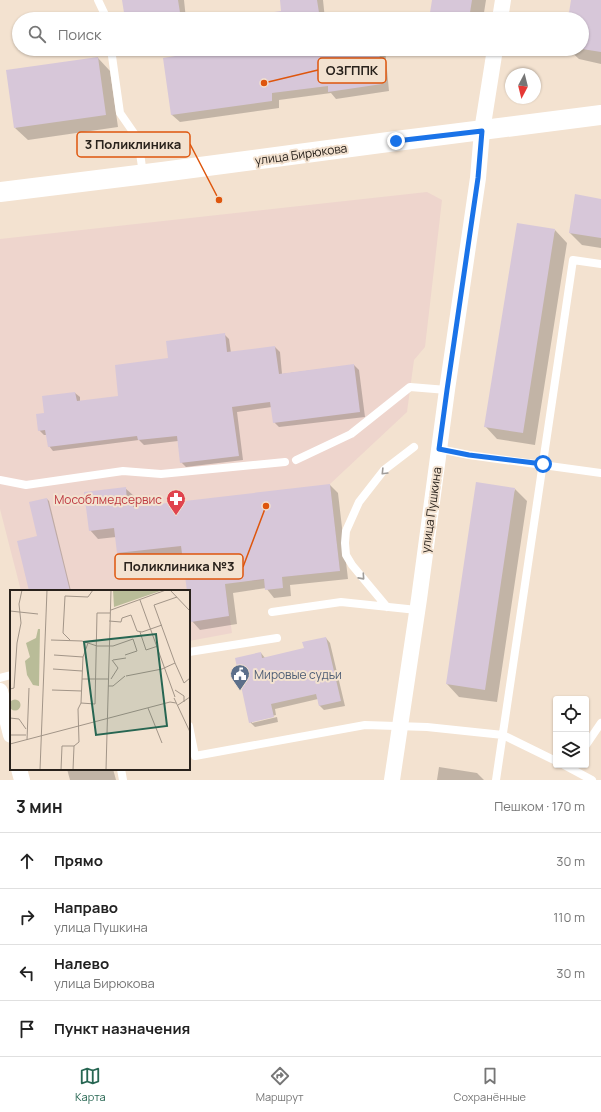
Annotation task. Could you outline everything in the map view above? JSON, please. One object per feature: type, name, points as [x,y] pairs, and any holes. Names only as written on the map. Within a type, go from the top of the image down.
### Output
[{"type":"street","points":[[501,12],[503,0]]},
{"type":"street","name":"улица Пушкина","points":[[392,780],[478,178],[482,131],[494,56]]},
{"type":"street","name":"улица Бирюкова","points":[[0,192],[601,115]]},
{"type":"street","points":[[0,691],[10,731]]},
{"type":"street","points":[[19,770],[22,780]]},
{"type":"lane","points":[[98,0],[103,12]]},
{"type":"lane","points":[[112,56],[120,113],[138,139],[143,174]]},
{"type":"lane","points":[[496,780],[573,260],[601,264]]},
{"type":"lane","points":[[296,460],[351,434],[410,387],[447,390]]},
{"type":"lane","points":[[387,607],[352,565],[346,555],[346,531],[359,502],[384,470],[414,447]]},
{"type":"lane","points":[[439,449],[469,455],[601,473]]},
{"type":"lane","points":[[0,480],[26,485],[123,471],[161,474],[285,462]]},
{"type":"lane","points":[[272,612],[341,602],[417,610]]},
{"type":"lane","points":[[190,652],[277,638]]},
{"type":"lane","points":[[0,678],[10,675]]},
{"type":"lane","points":[[589,741],[601,723]]},
{"type":"lane","points":[[190,730],[196,756],[365,725],[400,725],[502,735],[553,760]]},
{"type":"lane","points":[[572,768],[592,780]]},
{"type":"lane","points":[[121,770],[123,780]]},
{"type":"shaded area","points":[[427,192],[442,200],[425,347],[414,360],[407,412],[330,484],[340,571],[282,577],[265,590],[264,580],[252,581],[247,538],[219,542],[232,633],[190,641],[190,590],[21,590],[0,509],[0,239]]},
{"type":"building","points":[[122,0],[178,0],[180,12],[124,12]]},
{"type":"building","points":[[280,0],[317,0],[319,12],[274,12],[281,11]]},
{"type":"building","points":[[432,0],[472,0],[470,12],[430,12]]},
{"type":"building","points":[[571,0],[601,0],[601,52],[589,50],[589,12],[569,12]]},
{"type":"building","points":[[175,56],[380,56],[382,84],[328,92],[328,86],[272,93],[272,101],[171,115],[163,58]]},
{"type":"building","points":[[98,57],[106,115],[14,128],[6,70]]},
{"type":"building","points":[[575,194],[601,199],[601,238],[569,233]]},
{"type":"building","points":[[517,223],[555,229],[523,433],[484,427]]},
{"type":"building","points":[[225,333],[227,352],[275,346],[279,374],[354,364],[360,412],[273,423],[270,402],[232,407],[239,456],[180,463],[177,436],[138,440],[137,436],[48,447],[45,430],[38,431],[36,414],[44,413],[42,396],[75,392],[77,401],[118,396],[115,365],[168,358],[166,341]]},
{"type":"building","points":[[476,482],[515,488],[485,690],[446,684]]},
{"type":"building","points":[[330,484],[340,571],[282,577],[283,588],[265,590],[264,579],[225,584],[229,616],[191,622],[190,590],[187,590],[181,546],[117,553],[114,528],[89,531],[84,492],[126,487],[127,502],[133,501],[133,507]]},
{"type":"building","points":[[47,498],[70,590],[29,590],[17,541],[37,536],[29,502]]},
{"type":"building","points":[[326,637],[341,701],[319,706],[316,694],[271,704],[274,717],[249,723],[235,658],[261,652],[262,658],[304,648],[302,642]]},
{"type":"place","name":"ОЗГППК","points":[[264,83]]},
{"type":"place","name":"3 Поликлиника","points":[[219,200]]},
{"type":"place","name":"Поликлиника №3","points":[[266,506]]},
{"type":"place","name":"Мособлмедсервис","points":[[176,516]]},
{"type":"place","name":"Мировые судьи","points":[[240,691]]},
{"type":"route","points":[[396,141],[482,131],[478,178],[439,449],[469,455],[543,464]]}]
